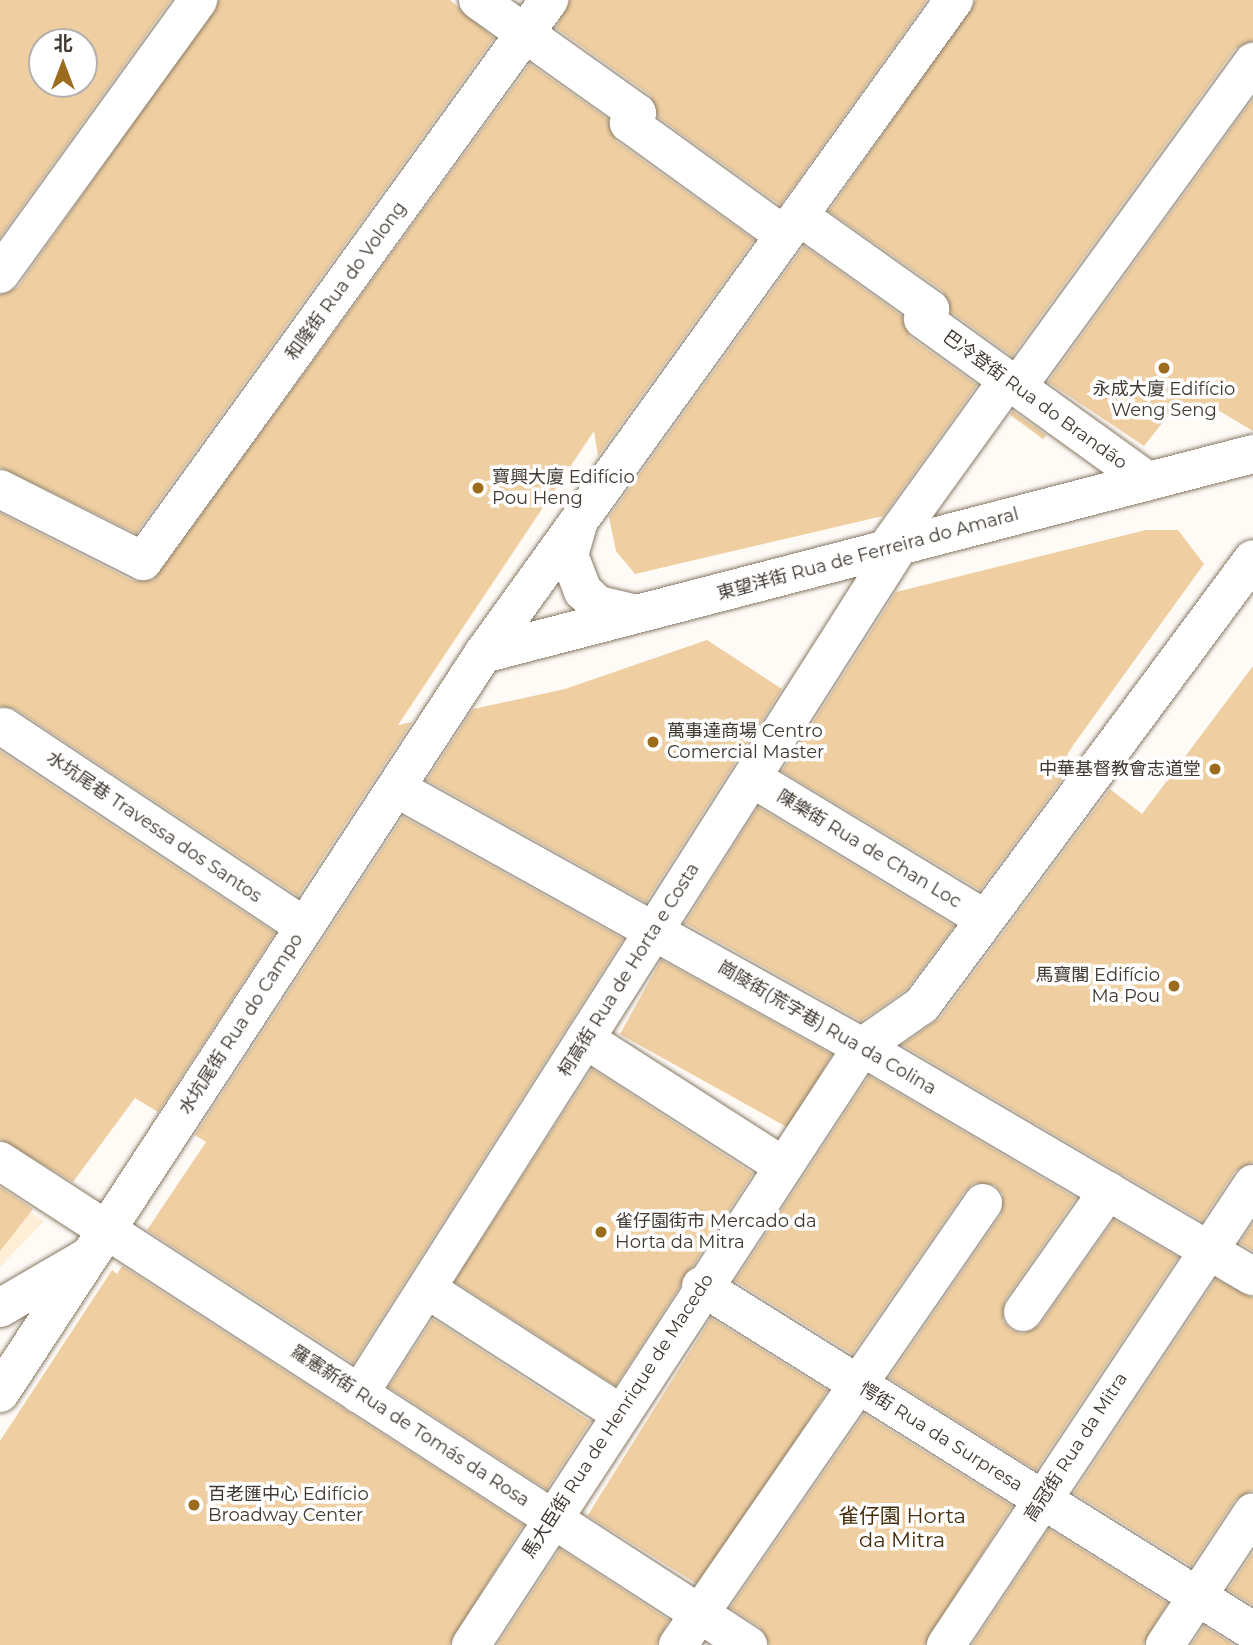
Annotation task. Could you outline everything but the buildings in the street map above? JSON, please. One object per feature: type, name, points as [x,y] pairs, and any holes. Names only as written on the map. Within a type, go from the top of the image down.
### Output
[{"type":"street","points":[[0,274],[198,0]]},
{"type":"street","points":[[478,0],[637,113],[629,123],[792,225]]},
{"type":"street","name":"和隆街 Rua do Volong","points":[[0,489],[143,561],[549,0]]},
{"type":"street","name":"水坑尾街 Rua do Campo","points":[[0,1393],[483,654],[954,0]]},
{"type":"street","name":"柯高街 Rua de Horta e Costa","points":[[359,1394],[752,778],[892,547],[1253,62]]},
{"type":"street","name":"巴冷登街 Rua do Brandão","points":[[792,225],[930,309],[923,318],[1148,481]]},
{"type":"street","name":"東望洋街 Rua de Ferreira do Amaral","points":[[483,654],[1253,454]]},
{"type":"street","points":[[581,518],[569,555],[583,592],[598,605],[636,614]]},
{"type":"street","name":"馬大臣街 Rua de Henrique de Macedo","points":[[471,1645],[780,1164],[862,1047],[922,1005],[1253,559]]},
{"type":"street","name":"水坑尾巷 Travessa dos Santos","points":[[4,727],[304,927]]},
{"type":"street","name":"陳樂街 Rua de Chan Loc","points":[[752,778],[985,919]]},
{"type":"street","name":"崗陵街(荒字巷) Rua da Colina","points":[[396,788],[862,1047],[1253,1276]]},
{"type":"street","points":[[585,1039],[780,1164]]},
{"type":"street","name":"羅憲新街 Rua de Tomás da Rosa","points":[[2,1166],[98,1243],[206,1299],[359,1394],[748,1645]]},
{"type":"street","name":"高冠街 Rua da Mitra","points":[[946,1645],[1205,1248],[1253,1184]]},
{"type":"street","points":[[1023,1312],[1108,1191]]},
{"type":"street","points":[[678,1645],[983,1203]]},
{"type":"street","points":[[0,1308],[98,1243]]},
{"type":"street","name":"愕街 Rua da Surpresa","points":[[701,1286],[1253,1631]]},
{"type":"street","points":[[427,1289],[621,1414]]},
{"type":"street","points":[[1165,1645],[1253,1512]]},
{"type":"shaded area","points":[[0,1192],[44,1221],[0,1267]]},
{"type":"place","name":"永成大廈 Edifício Weng Seng","points":[[1164,368]]},
{"type":"place","name":"寶興大廈 Edifício Pou Heng","points":[[478,488]]},
{"type":"place","name":"萬事達商場 Centro Comercial Master","points":[[653,742]]},
{"type":"place","name":"中華基督教會志道堂","points":[[1215,769]]},
{"type":"place","name":"馬寶閣 Edifício Ma Pou","points":[[1174,986]]},
{"type":"place","name":"雀仔園街市 Mercado da Horta da Mitra","points":[[601,1232]]},
{"type":"place","name":"百老匯中心 Edifício Broadway Center","points":[[194,1505]]},
{"type":"district","name":"雀仔園 Horta da Mitra","points":[[902,1528]]}]
